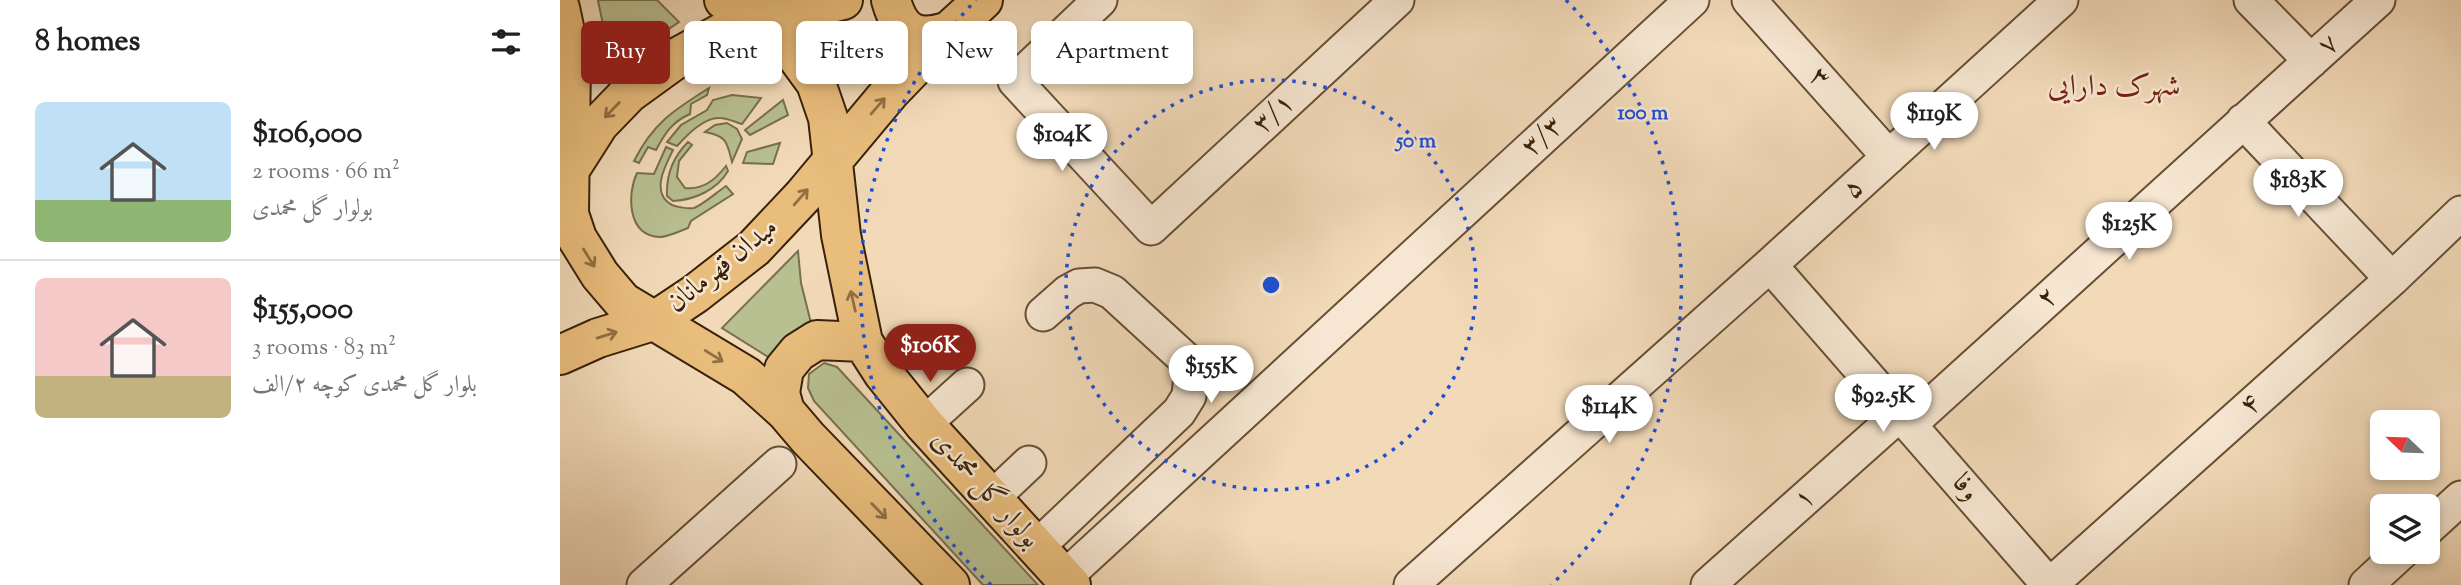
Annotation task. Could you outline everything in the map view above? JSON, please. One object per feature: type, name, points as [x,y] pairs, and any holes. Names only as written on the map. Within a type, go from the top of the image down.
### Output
[{"type":"main road","points":[[565,180],[600,124],[629,93],[680,56],[737,9],[781,15],[844,0]]},
{"type":"main road","points":[[891,0],[896,19],[911,33],[922,36]]},
{"type":"main road","name":"میدان قهرمانان","points":[[961,21],[984,0]]},
{"type":"main road","name":"میدان قهرمانان","points":[[560,8],[571,60],[565,180],[569,214],[577,238],[600,275],[623,302],[656,320],[695,294],[754,248],[803,196],[890,92],[922,59]]},
{"type":"main road","points":[[737,9],[769,30],[794,53],[816,83],[828,118],[833,158]]},
{"type":"main road","name":"بولوار گل محمدی","points":[[833,158],[841,235],[863,342],[883,373],[924,424],[1068,581]]},
{"type":"main road","points":[[560,355],[598,338],[656,320],[746,376],[785,411],[949,585]]},
{"type":"main road","points":[[785,411],[780,393],[783,369],[798,352],[817,340],[863,342]]},
{"type":"street","name":"۳/۱","points":[[1100,0],[1015,80],[1151,228],[1397,0]]},
{"type":"street","name":"۳/۳","points":[[1068,581],[1394,273],[1692,0]]},
{"type":"street","name":"۳","points":[[1749,0],[1889,157]]},
{"type":"street","name":"۵","points":[[1411,585],[2062,0]]},
{"type":"street","points":[[2252,0],[2311,61]]},
{"type":"street","name":"۷","points":[[2311,61],[2378,0]]},
{"type":"street","name":"۲","points":[[1905,418],[2311,61]]},
{"type":"street","points":[[2243,121],[2392,279]]},
{"type":"street","name":"۴","points":[[2037,581],[2458,223]]},
{"type":"street","name":"وفا","points":[[1770,265],[1905,418],[2037,581]]},
{"type":"street","points":[[1037,547],[1179,412],[1189,396],[1192,375],[1184,358],[1112,292],[1095,285],[1079,286],[1068,292],[1043,314]]},
{"type":"street","points":[[924,424],[967,385]]},
{"type":"street","name":"۱","points":[[1708,585],[1905,418]]},
{"type":"street","points":[[993,497],[1029,463]]},
{"type":"street","points":[[644,585],[779,464]]},
{"type":"street","points":[[2440,517],[2461,498]]},
{"type":"street","points":[[2366,585],[2389,564]]},
{"type":"green space","points":[[657,0],[679,22],[670,28],[670,21],[602,21],[598,1]]},
{"type":"green space","points":[[709,88],[707,95],[691,104],[690,114],[670,129],[656,150],[648,147],[639,163],[634,161],[649,137],[665,119]]},
{"type":"green space","points":[[732,95],[761,98],[742,124],[714,118],[696,128],[677,146],[667,142],[681,125],[707,110],[713,100]]},
{"type":"green space","points":[[783,100],[788,115],[750,135],[745,130]]},
{"type":"green space","points":[[727,123],[737,129],[742,139],[732,162],[725,141],[705,132],[715,125]]},
{"type":"green space","points":[[688,142],[692,145],[679,161],[677,177],[685,188],[708,183],[726,166],[728,171],[718,184],[704,193],[673,201],[667,196],[669,173],[674,160]]},
{"type":"green space","points":[[780,143],[773,164],[743,163],[747,152]]},
{"type":"green space","points":[[666,147],[673,150],[663,171],[661,187],[665,200],[672,205],[694,208],[726,186],[733,194],[691,221],[688,228],[660,237],[641,230],[632,212],[631,202],[637,173],[654,174]]},
{"type":"green space","points":[[798,251],[801,283],[812,327],[773,360],[722,328]]},
{"type":"green space","points":[[824,363],[837,367],[1038,585],[983,585],[814,401],[808,388],[809,374]]},
{"type":"district","name":"شهرک دارایی","points":[[2114,87]]}]
